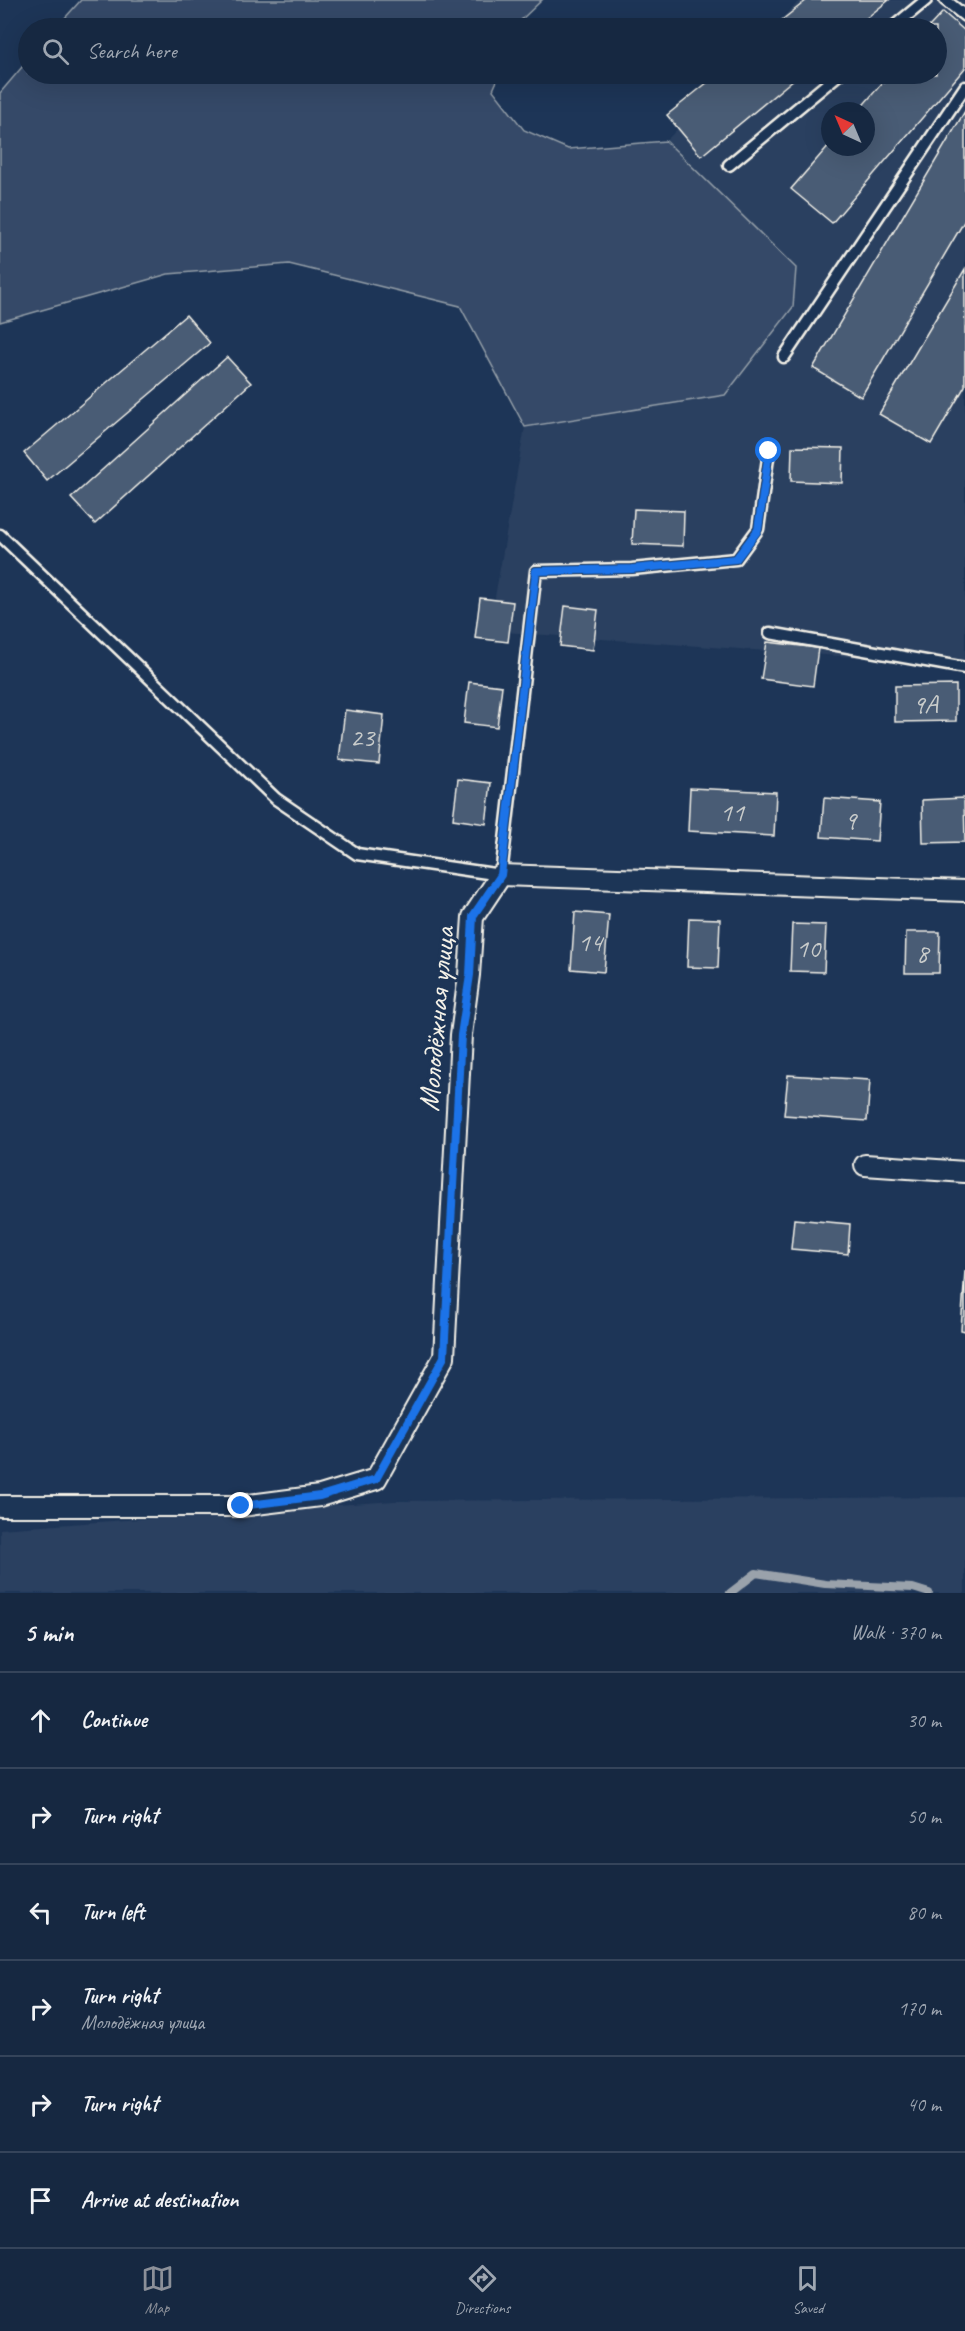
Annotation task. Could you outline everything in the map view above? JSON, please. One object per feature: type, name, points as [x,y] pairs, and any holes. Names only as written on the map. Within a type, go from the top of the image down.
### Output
[{"type":"street","points":[[501,875],[965,891]]},
{"type":"street","name":"Молодёжная улица","points":[[0,1506],[241,1506],[320,1496],[376,1479],[444,1357],[461,1035],[470,975],[473,916],[501,875]]},
{"type":"street","points":[[866,1165],[965,1172]]},
{"type":"lane","points":[[904,18],[926,0]]},
{"type":"lane","points":[[945,0],[965,16]]},
{"type":"lane","points":[[729,165],[826,84]]},
{"type":"lane","points":[[784,357],[965,87]]},
{"type":"lane","points":[[0,535],[276,799],[330,836],[357,854],[501,875],[536,571],[632,569],[736,559],[758,530],[769,451]]},
{"type":"lane","points":[[770,633],[965,668]]},
{"type":"shaded area","points":[[81,0],[542,0],[523,18],[65,18]]},
{"type":"shaded area","points":[[800,0],[965,0],[965,665],[489,631],[525,427],[725,395],[796,268],[666,141],[720,84],[947,84],[947,18],[783,18]]},
{"type":"shaded area","points":[[18,72],[18,84],[496,84],[493,90],[524,130],[568,149],[666,141],[796,268],[793,307],[725,395],[525,427],[460,306],[289,264],[168,274],[0,322],[0,93]]},
{"type":"shaded area","points":[[965,1497],[965,1593],[0,1593],[0,1529],[394,1501]]},
{"type":"building","points":[[807,0],[889,0],[866,18],[784,18]]},
{"type":"building","points":[[943,12],[965,31],[965,68],[832,223],[791,189],[821,154],[875,156],[875,102],[866,102],[881,84],[947,84],[947,18],[937,18]]},
{"type":"building","points":[[706,84],[788,84],[701,156],[667,115]]},
{"type":"building","points":[[965,111],[965,220],[861,397],[813,368]]},
{"type":"building","points":[[965,269],[965,386],[931,444],[879,414]]},
{"type":"building","points":[[186,315],[210,343],[47,481],[24,453]]},
{"type":"building","points":[[227,357],[251,383],[95,524],[71,498]]},
{"type":"building","points":[[792,447],[843,448],[842,483],[791,481]]},
{"type":"building","points":[[634,509],[684,511],[683,546],[632,544]]},
{"type":"building","points":[[480,598],[513,602],[508,642],[475,638]]},
{"type":"building","points":[[565,606],[598,610],[593,650],[560,646]]},
{"type":"building","points":[[767,642],[818,648],[813,686],[761,679]]},
{"type":"building","points":[[469,682],[502,686],[497,727],[464,723]]},
{"type":"building","points":[[956,685],[956,721],[895,722],[895,686]]},
{"type":"building","points":[[345,710],[384,715],[379,764],[339,760]]},
{"type":"building","points":[[458,779],[491,783],[486,824],[453,819]]},
{"type":"building","points":[[690,788],[776,792],[774,836],[688,831]]},
{"type":"building","points":[[824,798],[880,802],[877,841],[821,837]]},
{"type":"building","points":[[964,798],[965,842],[923,843],[922,800]]},
{"type":"building","points":[[575,912],[609,915],[604,972],[571,969]]},
{"type":"building","points":[[689,918],[720,919],[718,968],[687,967]]},
{"type":"building","points":[[792,924],[826,925],[824,972],[790,971]]},
{"type":"building","points":[[906,932],[940,932],[939,973],[905,973]]},
{"type":"building","points":[[788,1075],[870,1080],[867,1121],[784,1115]]},
{"type":"building","points":[[794,1219],[850,1224],[848,1254],[791,1249]]},
{"type":"building","points":[[965,1270],[965,1331],[961,1330]]},
{"type":"waterway","points":[[730,1593],[756,1573],[825,1584],[913,1588],[929,1593]]},
{"type":"route","points":[[241,1506],[320,1496],[376,1479],[444,1357],[461,1035],[470,975],[473,916],[501,875],[536,571],[632,569],[736,559],[758,530],[769,451]]}]
